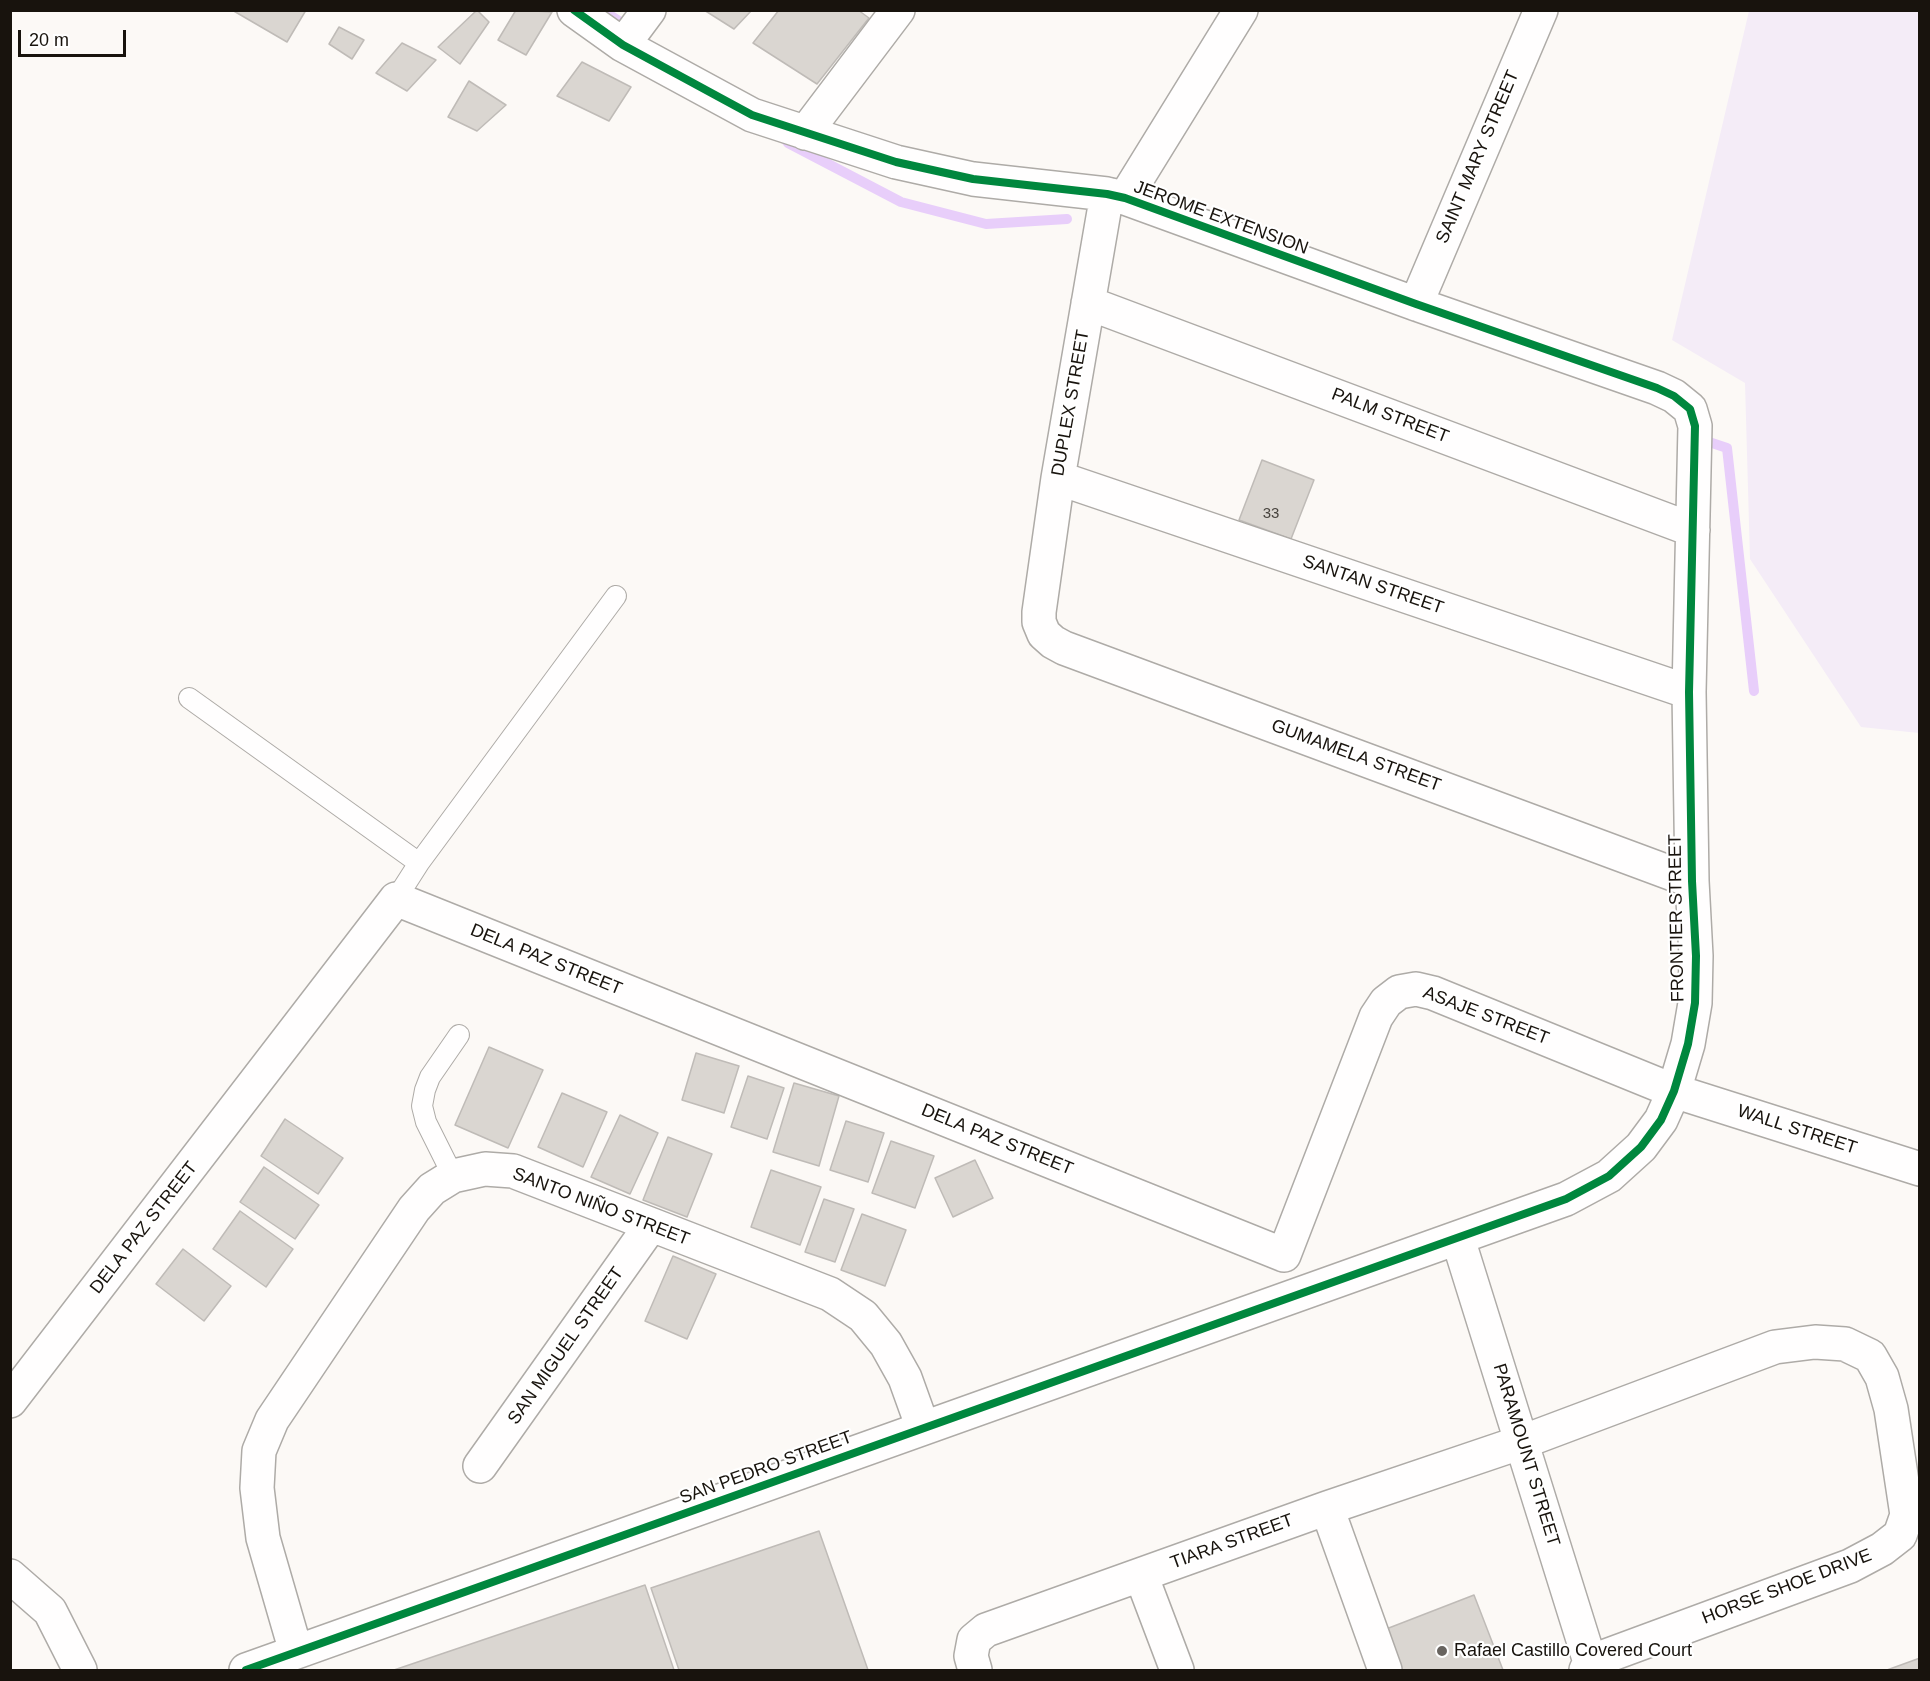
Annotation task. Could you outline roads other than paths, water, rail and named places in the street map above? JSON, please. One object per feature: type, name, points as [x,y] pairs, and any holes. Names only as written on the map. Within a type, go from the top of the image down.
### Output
[{"type":"street","name":"JEROME EXTENSION","points":[[574,10],[752,115],[896,162],[973,179],[1116,196],[1657,388],[1674,396],[1690,409]]},
{"type":"street","points":[[627,41],[650,10]]},
{"type":"street","points":[[802,132],[898,10]]},
{"type":"street","points":[[1116,196],[1241,10]]},
{"type":"street","name":"SAINT MARY STREET","points":[[1416,304],[1541,10]]},
{"type":"street","name":"DUPLEX STREET","points":[[1039,612],[1058,478],[1088,303],[1116,196]]},
{"type":"street","name":"PALM STREET","points":[[1088,303],[1692,530]]},
{"type":"street","name":"FRONTIER STREET","points":[[1298,1296],[1566,1199],[1609,1176],[1641,1147],[1661,1120],[1674,1091],[1688,1044],[1695,1003],[1696,956],[1692,881],[1689,692],[1695,426],[1690,409]]},
{"type":"street","name":"SANTAN STREET","points":[[1058,478],[1689,692]]},
{"type":"street","name":"GUMAMELA STREET","points":[[1039,612],[1039,622],[1044,634],[1064,648],[1692,881]]},
{"type":"street","name":"DELA PAZ STREET","points":[[10,1401],[396,899],[1284,1255]]},
{"type":"street","name":"ASAJE STREET","points":[[1284,1255],[1376,1017],[1386,1002],[1399,992],[1416,989],[1433,993],[1674,1091]]},
{"type":"street","name":"WALL STREET","points":[[1674,1091],[1920,1169]]},
{"type":"street","name":"SANTO NIÑO STREET","points":[[296,1652],[263,1538],[257,1488],[259,1451],[272,1419],[414,1209],[432,1189],[453,1176],[485,1169],[513,1171],[830,1294],[863,1316],[886,1344],[905,1378],[923,1428]]},
{"type":"street","name":"SAN MIGUEL STREET","points":[[480,1466],[651,1225]]},
{"type":"street","name":"PARAMOUNT STREET","points":[[1458,1239],[1522,1442],[1588,1666]]},
{"type":"street","points":[[1284,1255],[1298,1296]]},
{"type":"street","name":"SAN PEDRO STREET","points":[[246,1671],[1298,1296]]},
{"type":"street","name":"HORSE SHOE DRIVE","points":[[1522,1442],[1775,1347],[1815,1342],[1845,1344],[1870,1356],[1882,1377],[1891,1409],[1907,1515],[1900,1535],[1882,1549],[1850,1566],[1588,1666]]},
{"type":"street","name":"TIARA STREET","points":[[975,1670],[971,1656],[974,1640],[986,1630],[1327,1508],[1522,1442]]},
{"type":"street","points":[[1327,1508],[1385,1671]]},
{"type":"street","points":[[1141,1575],[1178,1671]]},
{"type":"street","points":[[10,1576],[50,1611],[80,1671]]},
{"type":"lane","points":[[396,899],[419,862],[616,596]]},
{"type":"lane","points":[[189,698],[419,862]]},
{"type":"lane","points":[[453,1176],[426,1122],[422,1106],[430,1077],[459,1035]]},
{"type":"waterway","points":[[602,10],[631,29]]},
{"type":"waterway","points":[[784,138],[788,143],[901,202],[986,224],[1067,219]]},
{"type":"waterway","points":[[1706,441],[1727,448],[1754,691]]},
{"type":"place","name":"Rafael Castillo Covered Court","points":[[1442,1651]]}]
